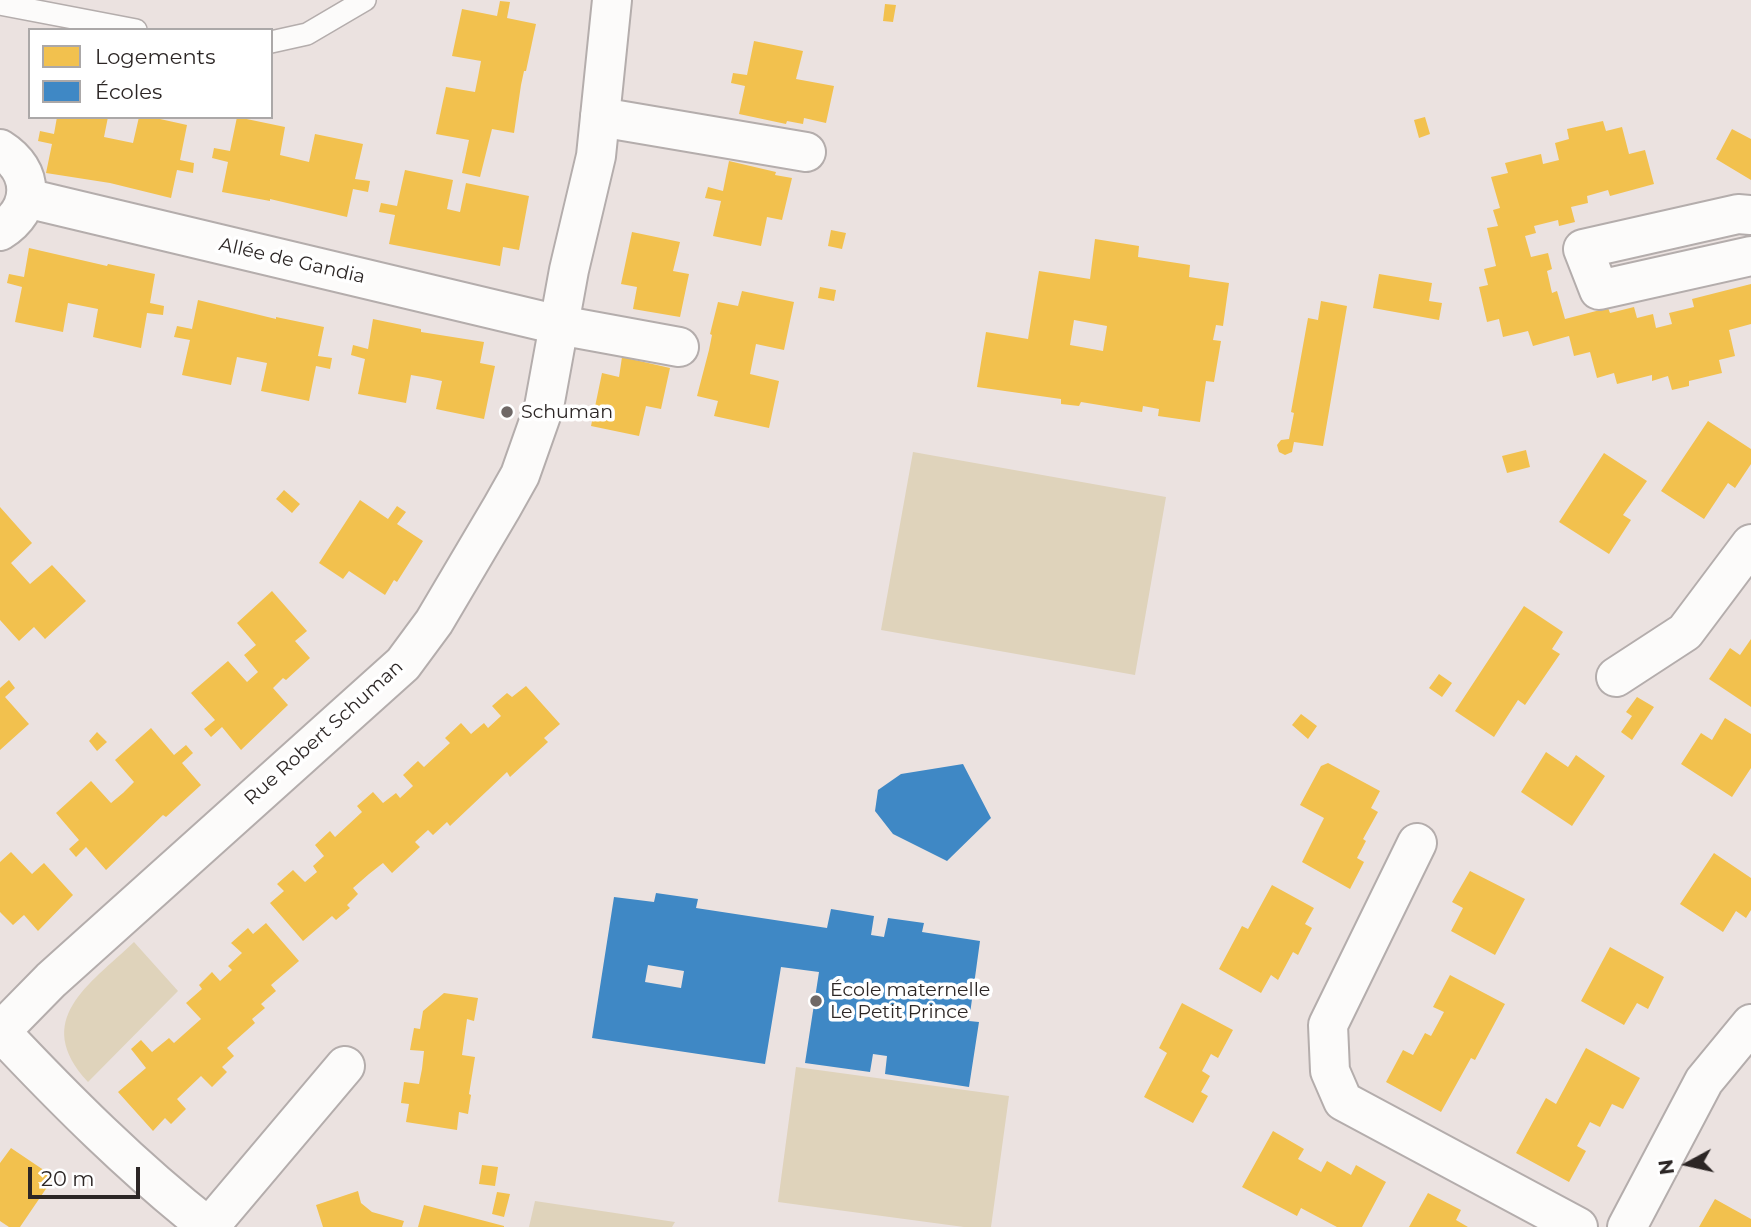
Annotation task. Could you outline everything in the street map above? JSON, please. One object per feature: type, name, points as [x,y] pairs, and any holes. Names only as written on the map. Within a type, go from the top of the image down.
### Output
[{"type":"street","name":"Rue Robert Schuman","points":[[0,1031],[51,980],[403,664],[433,622],[520,475],[544,407],[596,156],[612,0]]},
{"type":"street","points":[[600,117],[806,152]]},
{"type":"street","points":[[0,149],[22,169],[26,183],[26,198],[21,213],[0,231]]},
{"type":"street","name":"Allée de Gandia","points":[[26,198],[559,325]]},
{"type":"street","points":[[1751,215],[1738,214],[1583,249],[1599,290],[1751,256]]},
{"type":"street","points":[[559,325],[679,346]]},
{"type":"street","points":[[1616,677],[1685,632],[1751,544]]},
{"type":"street","points":[[1417,843],[1328,1025],[1330,1070],[1343,1101],[1578,1227]]},
{"type":"street","points":[[1627,1227],[1704,1081],[1751,1024]]},
{"type":"street","points":[[0,1031],[78,1111],[173,1200],[208,1227],[345,1066]]},
{"type":"lane","points":[[273,42],[307,34],[365,0]]},
{"type":"lane","points":[[0,4],[126,28]]},
{"type":"shaded area","points":[[913,452],[1166,497],[1135,675],[881,630]]},
{"type":"shaded area","points":[[134,942],[178,991],[88,1082],[72,1060],[65,1040],[66,1022],[73,1005],[85,989]]},
{"type":"shaded area","points":[[796,1067],[1009,1096],[991,1227],[964,1227],[778,1202]]},
{"type":"shaded area","points":[[535,1201],[675,1222],[672,1227],[529,1227]]},
{"type":"building: Logements","points":[[500,1],[510,2],[507,18],[536,24],[521,85],[514,133],[492,129],[480,177],[462,173],[469,140],[436,134],[446,87],[475,92],[481,61],[452,56],[462,9],[497,16]]},
{"type":"building: Logements","points":[[885,4],[896,5],[893,22],[883,21]]},
{"type":"building: Logements","points":[[754,41],[803,51],[796,79],[834,86],[826,123],[804,118],[803,124],[787,121],[786,124],[739,114],[745,86],[731,83],[733,73],[747,75]]},
{"type":"building: Logements","points":[[1425,117],[1430,134],[1419,138],[1414,120]]},
{"type":"building: Logements","points":[[57,119],[108,119],[104,137],[133,143],[139,119],[160,119],[187,125],[180,160],[194,163],[193,173],[177,170],[171,198],[110,183],[46,173],[52,144],[38,141],[40,131],[54,134]]},
{"type":"building: Logements","points":[[237,119],[285,127],[280,155],[309,162],[315,134],[363,144],[355,179],[370,181],[368,192],[353,189],[347,217],[270,199],[222,192],[228,162],[212,158],[214,148],[230,151]]},
{"type":"building: Logements","points":[[1603,121],[1606,131],[1622,127],[1629,154],[1645,150],[1654,184],[1610,196],[1608,190],[1587,196],[1588,203],[1571,207],[1575,222],[1559,226],[1558,220],[1534,226],[1536,233],[1525,236],[1531,257],[1548,253],[1552,269],[1547,271],[1552,293],[1557,291],[1565,319],[1608,308],[1610,313],[1634,307],[1637,318],[1653,314],[1656,328],[1672,324],[1669,313],[1694,307],[1692,299],[1751,284],[1751,324],[1729,330],[1735,356],[1719,360],[1722,373],[1689,381],[1689,386],[1672,390],[1668,376],[1652,381],[1652,375],[1617,384],[1614,373],[1597,378],[1590,352],[1574,356],[1569,336],[1533,346],[1528,331],[1503,337],[1499,319],[1487,322],[1479,287],[1488,285],[1484,269],[1496,266],[1487,228],[1498,226],[1493,210],[1500,208],[1491,177],[1508,173],[1505,163],[1541,154],[1543,164],[1559,160],[1555,143],[1569,139],[1567,129]]},
{"type":"building: Logements","points":[[1732,129],[1751,139],[1751,180],[1716,159]]},
{"type":"building: Logements","points":[[729,161],[792,178],[782,220],[767,217],[761,246],[713,236],[721,201],[705,198],[708,187],[723,191]]},
{"type":"building: Logements","points":[[405,170],[453,180],[447,209],[460,212],[466,183],[529,196],[519,250],[503,247],[500,266],[389,244],[395,215],[379,212],[381,203],[397,206]]},
{"type":"building: Logements","points":[[831,230],[846,233],[842,249],[828,246]]},
{"type":"building: Logements","points":[[632,232],[680,242],[673,271],[689,274],[680,317],[633,309],[637,287],[621,284]]},
{"type":"building: Logements","points":[[1095,239],[1139,246],[1138,257],[1190,265],[1189,277],[1229,283],[1223,326],[1216,325],[1213,340],[1221,341],[1214,382],[1206,381],[1200,422],[1158,416],[1159,409],[1143,406],[1142,412],[1081,402],[1079,406],[1061,404],[1061,399],[977,387],[986,332],[1028,339],[1039,271],[1090,279]],"holes":[[[1074,320],[1107,326],[1103,351],[1070,345]]]},
{"type":"building: Logements","points":[[29,248],[155,274],[150,303],[164,306],[163,315],[147,313],[141,348],[93,337],[98,309],[68,303],[63,332],[15,322],[22,287],[7,283],[9,274],[24,277]]},
{"type":"building: Logements","points":[[1379,274],[1432,283],[1429,301],[1442,303],[1439,320],[1373,308]]},
{"type":"building: Logements","points":[[820,287],[836,290],[834,301],[818,298]]},
{"type":"building: Logements","points":[[742,291],[794,302],[784,350],[756,344],[750,374],[779,381],[769,428],[714,416],[718,401],[697,396],[718,302],[738,306]]},
{"type":"building: Logements","points":[[198,300],[276,319],[324,327],[318,356],[332,358],[330,369],[316,366],[309,401],[261,391],[267,363],[237,357],[231,385],[182,375],[190,340],[174,337],[177,326],[192,329]]},
{"type":"building: Logements","points":[[1321,301],[1347,306],[1323,446],[1294,442],[1292,452],[1285,455],[1279,452],[1277,445],[1281,440],[1289,439],[1294,413],[1291,412],[1308,318],[1318,320]]},
{"type":"building: Logements","points":[[373,319],[421,329],[421,332],[484,342],[480,363],[495,366],[484,419],[436,409],[442,381],[428,378],[411,375],[406,403],[358,394],[365,359],[351,355],[353,345],[368,349]]},
{"type":"building: Logements","points":[[622,357],[670,368],[661,409],[646,406],[639,436],[591,426],[602,373],[619,377]]},
{"type":"building: Logements","points":[[1708,421],[1751,449],[1751,464],[1735,488],[1728,483],[1704,519],[1661,491]]},
{"type":"building: Logements","points":[[1526,450],[1530,467],[1507,473],[1502,456]]},
{"type":"building: Logements","points":[[1604,453],[1647,481],[1623,515],[1631,520],[1609,554],[1559,522]]},
{"type":"building: Logements","points":[[284,490],[300,504],[292,513],[276,499]]},
{"type":"building: Logements","points":[[360,500],[388,519],[397,506],[406,512],[397,524],[423,541],[397,582],[394,580],[385,595],[349,571],[343,579],[319,563]]},
{"type":"building: Logements","points":[[0,507],[32,543],[11,563],[30,584],[52,565],[86,601],[45,639],[34,627],[19,641],[0,620]]},
{"type":"building: Logements","points":[[272,591],[307,631],[295,641],[310,658],[273,688],[288,705],[241,750],[222,727],[211,737],[204,729],[215,720],[191,693],[228,661],[247,682],[258,672],[244,655],[256,645],[237,623]]},
{"type":"building: Logements","points":[[1524,606],[1563,632],[1552,649],[1560,654],[1525,705],[1518,700],[1494,737],[1455,711]]},
{"type":"building: Logements","points":[[1751,639],[1751,707],[1709,679],[1730,648],[1740,655]]},
{"type":"building: Logements","points":[[1439,674],[1452,683],[1442,697],[1429,688]]},
{"type":"building: Logements","points":[[9,680],[15,688],[5,697],[29,724],[0,750],[0,688]]},
{"type":"building: Logements","points":[[526,686],[560,724],[544,738],[548,742],[510,777],[507,772],[450,826],[447,822],[433,835],[428,830],[415,842],[420,847],[392,873],[383,863],[369,874],[353,888],[358,894],[347,905],[350,908],[336,920],[332,916],[303,941],[270,903],[284,891],[277,884],[293,870],[305,882],[317,872],[313,866],[324,856],[315,845],[330,831],[335,837],[362,812],[357,806],[373,792],[383,803],[396,793],[400,798],[413,786],[403,775],[418,761],[424,767],[450,743],[445,738],[461,723],[471,734],[484,723],[488,728],[501,716],[492,706],[507,693],[512,697]]},
{"type":"building: Logements","points":[[1637,697],[1654,707],[1632,740],[1621,732],[1632,716],[1626,712]]},
{"type":"building: Logements","points":[[1301,714],[1317,726],[1308,739],[1292,725]]},
{"type":"building: Logements","points":[[1725,718],[1751,734],[1751,768],[1732,797],[1681,764],[1701,733],[1712,740]]},
{"type":"building: Logements","points":[[151,728],[174,755],[186,745],[193,753],[182,763],[201,785],[166,817],[163,815],[106,870],[86,847],[76,857],[69,849],[79,840],[56,813],[91,781],[111,803],[123,793],[134,782],[115,760]]},
{"type":"building: Logements","points":[[97,732],[107,742],[97,751],[89,741]]},
{"type":"building: Logements","points":[[1546,752],[1568,767],[1576,755],[1605,776],[1572,826],[1521,792]]},
{"type":"building: Logements","points":[[1328,763],[1380,791],[1371,808],[1378,812],[1363,839],[1366,841],[1357,858],[1364,862],[1350,889],[1302,862],[1324,818],[1300,805],[1321,766]]},
{"type":"building: Logements","points":[[11,852],[32,874],[44,863],[73,895],[38,931],[24,915],[13,925],[0,912],[0,862]]},
{"type":"building: Logements","points":[[1714,853],[1751,878],[1751,910],[1746,918],[1736,911],[1723,932],[1680,904]]},
{"type":"building: Logements","points":[[1470,871],[1525,899],[1495,955],[1451,931],[1463,908],[1452,902]]},
{"type":"building: Logements","points":[[1272,885],[1314,908],[1305,924],[1312,928],[1298,955],[1293,952],[1278,980],[1271,975],[1261,993],[1219,969],[1242,926],[1248,929]]},
{"type":"building: Logements","points":[[266,923],[299,961],[271,985],[276,991],[261,1004],[265,1008],[252,1019],[255,1023],[227,1048],[234,1056],[222,1067],[227,1072],[212,1087],[201,1076],[177,1099],[186,1109],[171,1124],[165,1118],[153,1131],[118,1092],[146,1068],[131,1049],[141,1040],[152,1052],[169,1038],[174,1043],[201,1019],[186,1003],[202,989],[199,985],[212,972],[220,981],[232,970],[228,966],[242,953],[231,943],[248,928],[253,934]]},
{"type":"building: Logements","points":[[1610,947],[1664,977],[1648,1009],[1637,1003],[1624,1025],[1581,1001]]},
{"type":"building: Logements","points":[[1450,975],[1505,1004],[1475,1060],[1471,1058],[1441,1112],[1386,1082],[1403,1050],[1413,1055],[1425,1033],[1431,1036],[1444,1012],[1433,1007]]},
{"type":"building: Logements","points":[[444,993],[478,998],[474,1021],[467,1019],[462,1055],[475,1057],[468,1114],[459,1112],[457,1130],[406,1122],[409,1104],[401,1103],[404,1082],[419,1084],[422,1069],[424,1051],[410,1050],[414,1028],[420,1029],[423,1011]]},
{"type":"building: Logements","points":[[1182,1003],[1233,1030],[1218,1058],[1211,1054],[1202,1071],[1210,1076],[1201,1092],[1208,1096],[1193,1123],[1144,1097],[1167,1053],[1159,1048]]},
{"type":"building: Logements","points":[[1586,1048],[1640,1078],[1623,1109],[1612,1104],[1600,1127],[1590,1122],[1577,1146],[1586,1151],[1569,1182],[1516,1153],[1546,1098],[1556,1104]]},
{"type":"building: Logements","points":[[1273,1131],[1304,1149],[1298,1159],[1321,1172],[1327,1161],[1351,1175],[1356,1165],[1386,1182],[1362,1227],[1337,1227],[1301,1208],[1297,1216],[1242,1187]]},
{"type":"building: Logements","points":[[11,1148],[54,1177],[20,1227],[9,1227],[0,1221],[0,1163]]},
{"type":"building: Logements","points":[[482,1165],[498,1167],[495,1186],[479,1184]]},
{"type":"building: Logements","points":[[358,1191],[361,1203],[372,1212],[404,1221],[402,1227],[323,1227],[316,1205]]},
{"type":"building: Logements","points":[[497,1192],[510,1194],[504,1217],[492,1214]]},
{"type":"building: Logements","points":[[1428,1193],[1461,1210],[1456,1220],[1468,1227],[1409,1227]]},
{"type":"building: Logements","points":[[1715,1199],[1751,1219],[1751,1227],[1699,1227]]},
{"type":"building: Logements","points":[[424,1205],[504,1226],[504,1227],[418,1227]]},
{"type":"building: Écoles","points":[[963,764],[991,818],[947,861],[893,834],[875,811],[878,790],[901,774]]},
{"type":"building: Écoles","points":[[656,893],[698,899],[696,908],[827,928],[831,909],[874,916],[871,935],[884,937],[888,918],[924,923],[922,932],[980,941],[969,1021],[979,1022],[969,1087],[885,1074],[887,1056],[873,1054],[870,1072],[805,1063],[819,972],[781,967],[765,1064],[592,1038],[614,897],[654,902]],"holes":[[[648,965],[684,971],[681,988],[645,982]]]},
{"type":"place","name":"Schuman","points":[[507,412]]},
{"type":"place","name":"École maternelle Le Petit Prince","points":[[816,1001]]}]
